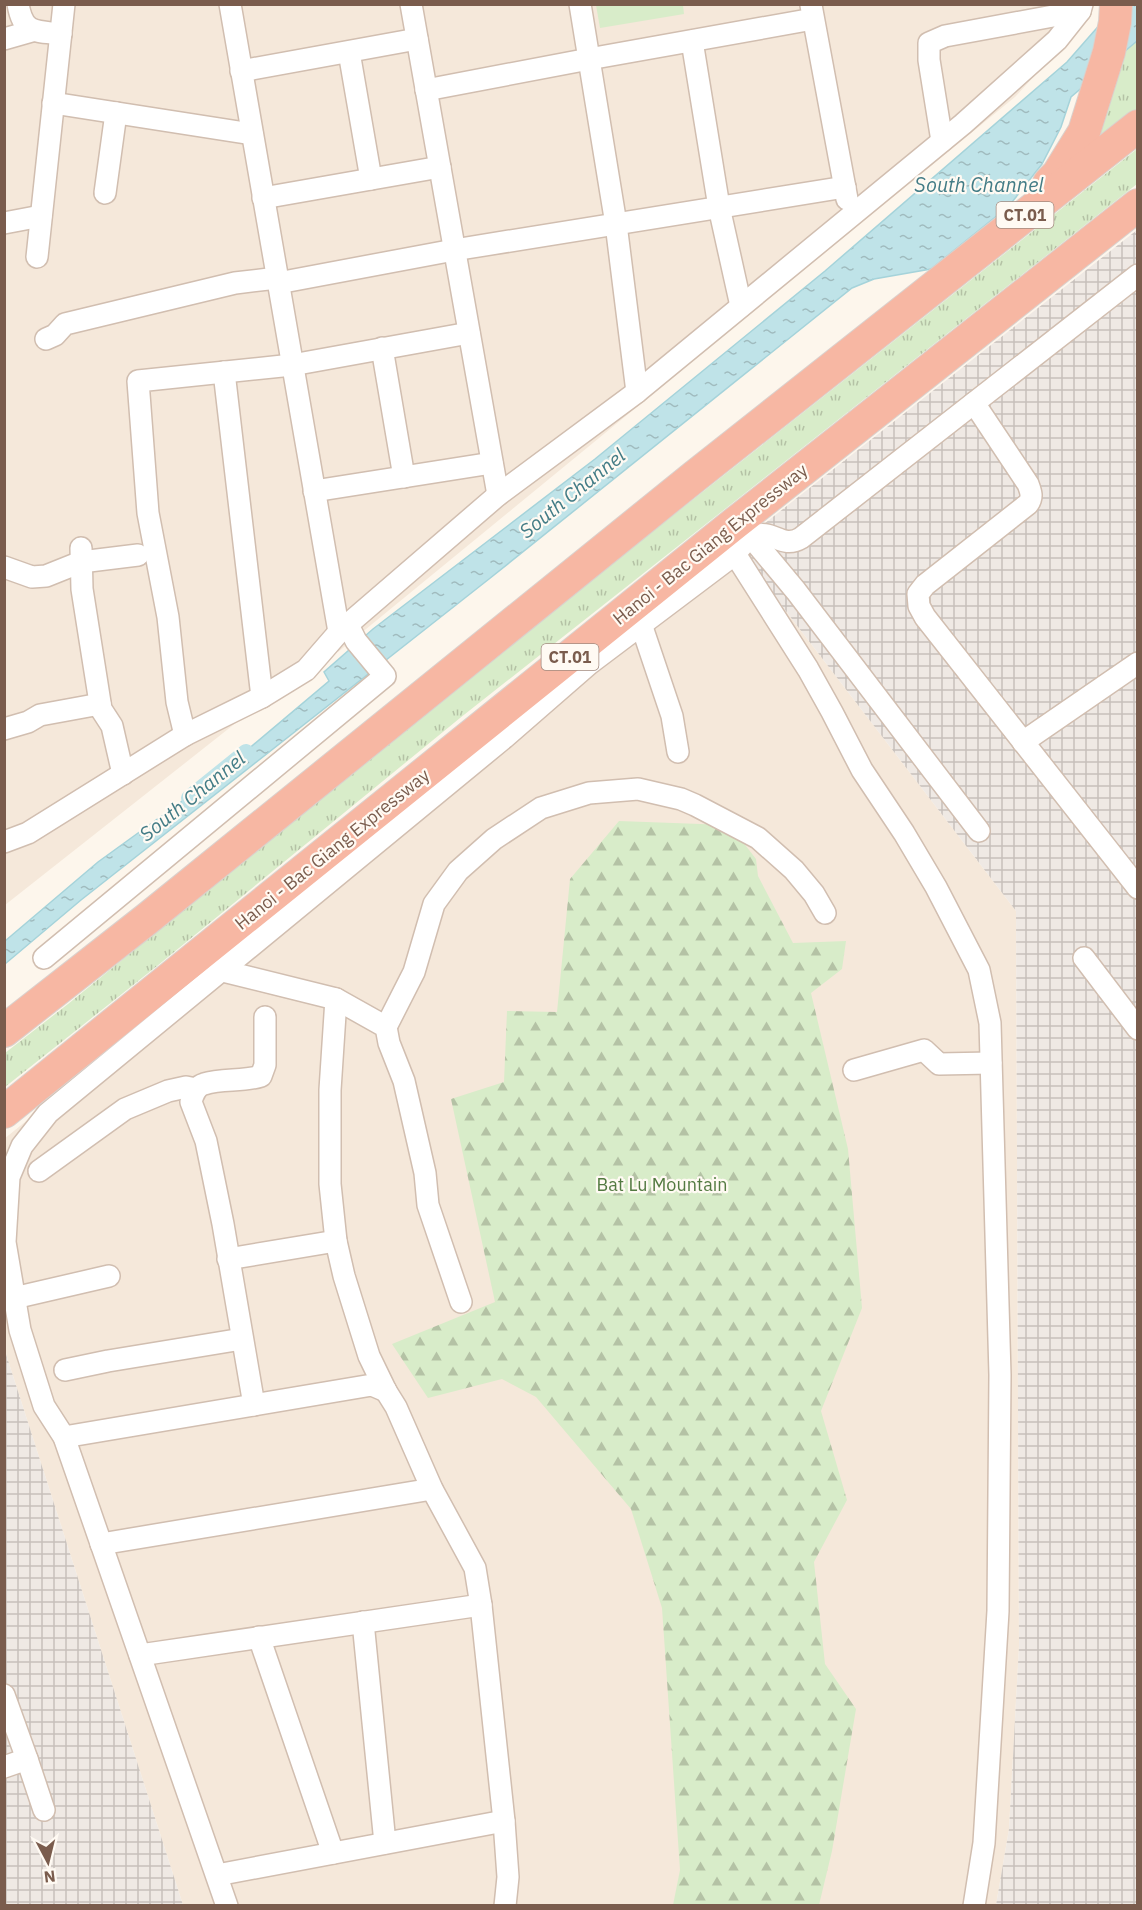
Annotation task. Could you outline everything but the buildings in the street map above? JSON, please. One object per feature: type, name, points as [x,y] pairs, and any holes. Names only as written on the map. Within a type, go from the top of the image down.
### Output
[{"type":"highway","points":[[913,304],[1058,174],[1084,132],[1109,52],[1116,4]]},
{"type":"highway","name":"CT.01","points":[[4,1031],[147,919],[694,477],[1137,126]]},
{"type":"highway","name":"Hanoi - Bac Giang Expressway","points":[[4,1112],[734,524],[1137,205]]},
{"type":"street","points":[[18,4],[20,19],[32,31]]},
{"type":"street","points":[[37,257],[64,4]]},
{"type":"street","points":[[44,958],[385,676],[348,633],[314,491],[230,4]]},
{"type":"street","points":[[411,4],[498,495]]},
{"type":"street","points":[[580,4],[616,224],[637,392]]},
{"type":"street","points":[[4,842],[28,833],[185,735],[262,697],[306,670],[498,495],[637,392],[942,141],[1057,40],[1081,8]]},
{"type":"street","points":[[942,141],[929,60],[929,43],[945,36],[1081,8]]},
{"type":"street","points":[[426,90],[692,40],[812,12],[850,215]]},
{"type":"street","points":[[4,39],[32,31],[61,34]]},
{"type":"street","points":[[241,71],[417,39]]},
{"type":"street","points":[[692,40],[719,207],[741,306]]},
{"type":"street","points":[[349,52],[371,179]]},
{"type":"street","points":[[53,103],[252,134]]},
{"type":"street","points":[[105,193],[116,112]]},
{"type":"street","points":[[263,198],[440,167]]},
{"type":"street","points":[[46,339],[55,335],[65,324],[235,283],[278,281],[845,187]]},
{"type":"street","points":[[4,223],[41,216]]},
{"type":"street","points":[[227,1905],[64,1437],[44,1406],[20,1330],[5,1242],[9,1177],[22,1146],[48,1113],[219,970],[504,738],[589,664],[735,554],[751,537],[768,534],[786,543],[796,541],[1137,275]]},
{"type":"street","points":[[185,735],[177,702],[168,617],[148,513],[138,381],[292,364],[469,333]]},
{"type":"street","points":[[382,348],[404,477]]},
{"type":"street","points":[[224,372],[262,697]]},
{"type":"street","points":[[974,403],[1028,484],[1032,499],[1029,504],[925,585],[918,594],[919,606],[925,617],[1137,888]]},
{"type":"street","points":[[314,491],[492,463]]},
{"type":"street","points":[[751,537],[796,591],[979,831]]},
{"type":"street","points":[[735,554],[808,669],[862,770],[904,832],[936,887],[979,970],[990,1023],[1000,1375],[998,1611],[984,1843],[974,1905]]},
{"type":"street","points":[[81,555],[82,589],[100,704],[112,726],[123,774]]},
{"type":"street","points":[[4,567],[32,577],[46,576],[81,555],[112,560],[138,555]]},
{"type":"street","points":[[640,624],[672,716],[678,752]]},
{"type":"street","points":[[1023,741],[1137,663]]},
{"type":"street","points":[[4,729],[21,725],[40,715],[100,704]]},
{"type":"street","points":[[461,1302],[428,1205],[425,1173],[404,1081],[389,1043],[386,1028],[414,972],[434,904],[458,871],[494,838],[541,808],[589,793],[638,789],[681,799],[758,838],[794,870],[814,894],[825,913]]},
{"type":"street","points":[[1084,958],[1137,1029]]},
{"type":"street","points":[[219,970],[336,999],[386,1028]]},
{"type":"street","points":[[336,999],[330,1090],[330,1184],[336,1241],[344,1276],[369,1356],[396,1407],[432,1490],[475,1568],[504,1821],[508,1877],[505,1905]]},
{"type":"street","points":[[254,1405],[206,1141],[191,1102],[196,1089],[203,1084],[261,1076],[265,1065],[265,1017]]},
{"type":"street","points":[[854,1070],[924,1050],[939,1064],[992,1063]]},
{"type":"street","points":[[39,1171],[125,1109],[168,1091],[186,1087],[196,1089]]},
{"type":"street","points":[[228,1258],[336,1241]]},
{"type":"street","points":[[14,1298],[109,1276]]},
{"type":"street","points":[[65,1370],[243,1339]]},
{"type":"street","points":[[64,1437],[372,1385],[386,1391]]},
{"type":"street","points":[[101,1544],[432,1490]]},
{"type":"street","points":[[140,1655],[481,1605]]},
{"type":"street","points":[[363,1622],[385,1843]]},
{"type":"street","points":[[259,1637],[333,1853]]},
{"type":"street","points":[[4,1695],[44,1810]]},
{"type":"street","points":[[4,1767],[27,1759]]},
{"type":"street","points":[[217,1875],[504,1821]]},
{"type":"shaded area","points":[[5,5],[1089,5],[1088,17],[1015,97],[338,652],[336,644],[5,905]]},
{"type":"shaded area","points":[[1137,230],[1137,1905],[996,1905],[1009,1829],[1019,1646],[1016,911],[736,546]]},
{"type":"shaded area","points":[[736,546],[1016,911],[1019,1646],[1009,1829],[996,1905],[183,1905],[5,1351],[4,1139]]},
{"type":"shaded area","points":[[5,1351],[183,1905],[5,1905]]},
{"type":"green space","points":[[596,5],[683,5],[684,14],[600,28]]},
{"type":"green space","points":[[1137,5],[1137,117],[1092,152]]},
{"type":"green space","points":[[1137,149],[1137,184],[460,718],[5,1087],[5,1053],[534,625]]},
{"type":"green space","name":"Bat Lu Mountain","points":[[619,821],[728,825],[756,859],[758,876],[793,943],[846,941],[842,969],[811,993],[848,1149],[862,1308],[821,1411],[847,1500],[814,1562],[825,1664],[856,1709],[832,1851],[819,1905],[673,1905],[680,1870],[662,1608],[631,1509],[536,1397],[502,1379],[428,1398],[392,1344],[495,1302],[451,1099],[504,1082],[507,1011],[557,1012],[570,879]]},
{"type":"water","name":"South Channel","points":[[1117,5],[1137,5],[1137,41],[1071,97],[1061,127],[1042,164],[1009,206],[931,269],[874,279],[852,288],[489,579],[81,900],[5,964],[5,941],[98,862],[214,778],[329,681],[324,672],[373,629],[595,459],[825,271],[1067,62]]},
{"type":"waterway","name":"South Channel","points":[[189,798],[246,752]]}]
